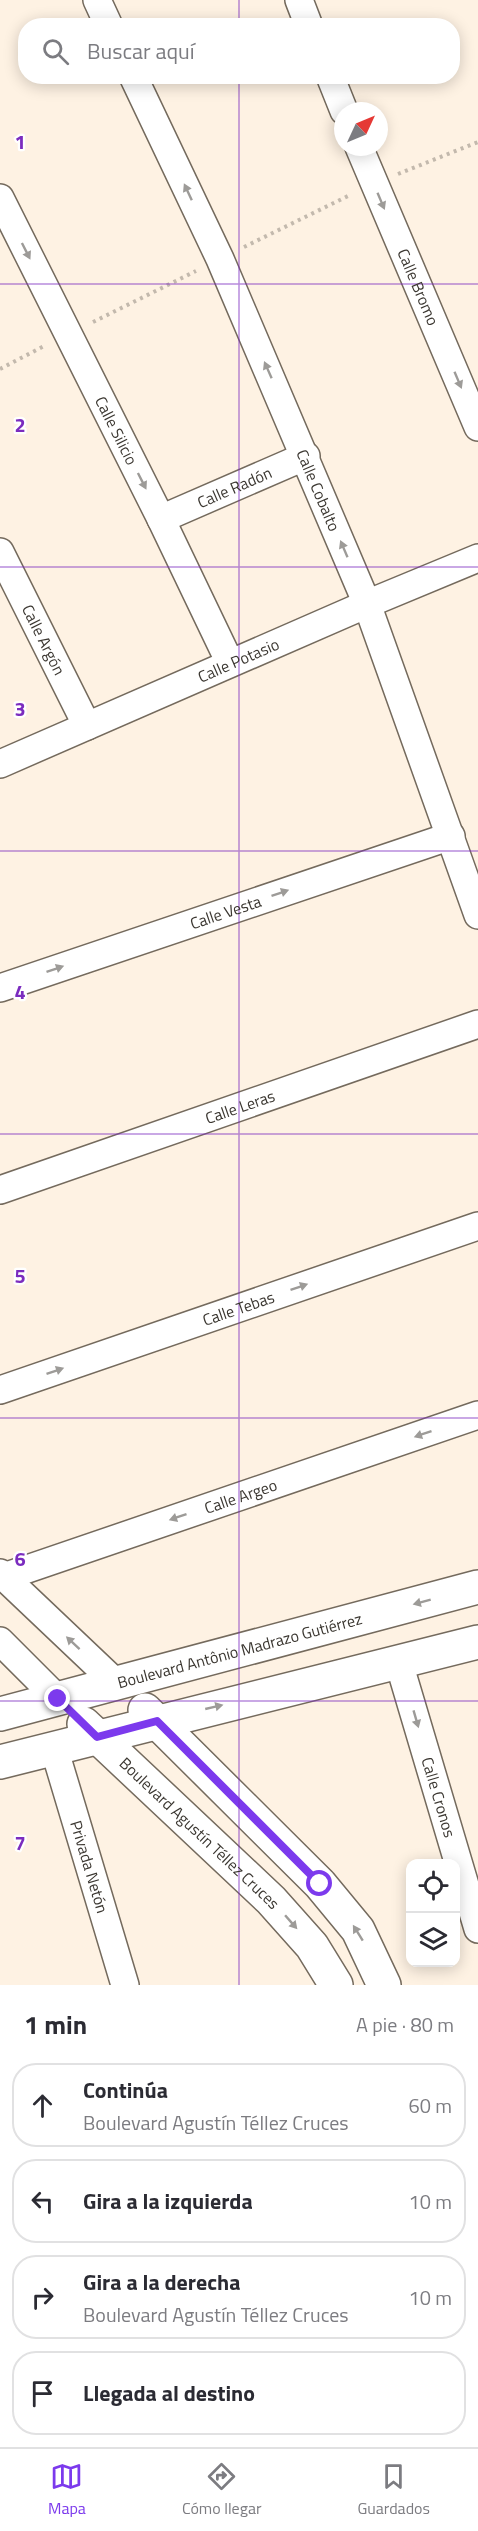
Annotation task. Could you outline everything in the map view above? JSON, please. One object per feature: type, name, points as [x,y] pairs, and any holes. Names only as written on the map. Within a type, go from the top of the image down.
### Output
[{"type":"street","points":[[97,0],[105,18]]},
{"type":"street","points":[[299,0],[306,18]]},
{"type":"street","name":"Calle Cobalto","points":[[137,84],[220,259],[306,456],[367,604],[478,915]]},
{"type":"street","points":[[333,84],[340,102]]},
{"type":"street","name":"Calle Bromo","points":[[363,156],[478,427]]},
{"type":"street","name":"Calle Silicio","points":[[0,198],[161,519],[230,663]]},
{"type":"street","name":"Calle Radón","points":[[161,519],[306,456]]},
{"type":"street","name":"Calle Argón","points":[[0,552],[87,726]]},
{"type":"street","name":"Calle Potasio","points":[[0,764],[478,558]]},
{"type":"street","name":"Calle Vesta","points":[[0,987],[451,836]]},
{"type":"street","name":"Calle Leras","points":[[0,1190],[478,1024]]},
{"type":"street","name":"Calle Tebas","points":[[0,1390],[478,1226]]},
{"type":"street","name":"Calle Argeo","points":[[2,1575],[478,1415]]},
{"type":"street","points":[[2,1575],[157,1721],[320,1884],[358,1930],[384,1985]]},
{"type":"street","name":"Boulevard Antônio Madrazo Gutiérrez","points":[[0,1714],[478,1587]]},
{"type":"street","name":"Boulevard Agustín Téllez Cruces","points":[[0,1641],[97,1737],[272,1900],[312,1946],[336,1985]]},
{"type":"street","points":[[0,1762],[478,1642]]},
{"type":"street","name":"Calle Cronos","points":[[399,1663],[478,1929]]},
{"type":"street","name":"Privada Netón","points":[[54,1748],[124,1985]]},
{"type":"route","points":[[58,1699],[97,1737],[157,1721],[320,1884]]}]
